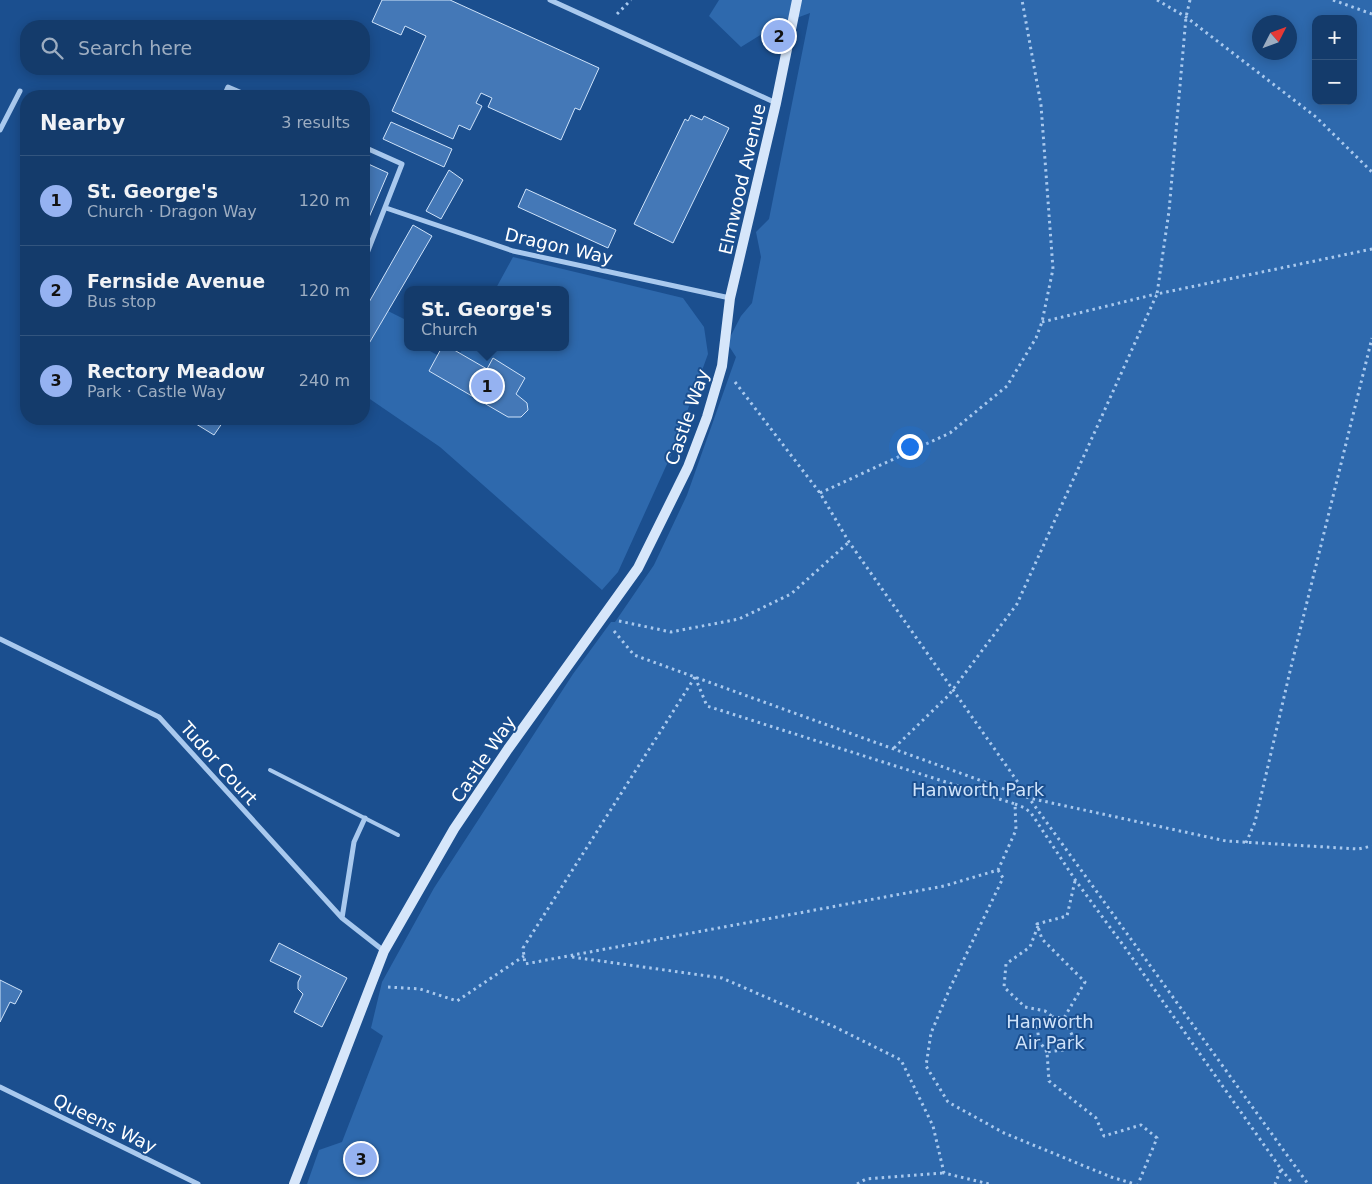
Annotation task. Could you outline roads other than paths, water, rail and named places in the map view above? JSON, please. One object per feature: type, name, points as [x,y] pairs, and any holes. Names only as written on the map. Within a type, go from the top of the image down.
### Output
[{"type":"street","points":[[550,0],[776,102]]},
{"type":"street","name":"Elmwood Avenue","points":[[722,366],[730,298],[798,0]]},
{"type":"street","points":[[0,130],[20,91]]},
{"type":"street","points":[[370,150],[402,164],[370,247]]},
{"type":"street","name":"Dragon Way","points":[[386,208],[513,251],[730,298]]},
{"type":"street","name":"Castle Way","points":[[294,1184],[384,951],[454,829],[638,568],[688,467],[707,417],[722,366]]},
{"type":"street","name":"Tudor Court","points":[[0,639],[159,717],[342,918],[384,951]]},
{"type":"street","points":[[342,918],[354,842],[365,818]]},
{"type":"street","name":"Queens Way","points":[[0,1087],[198,1184]]},
{"type":"lane","points":[[270,770],[398,835]]},
{"type":"place","name":"Fernside Avenue","points":[[779,36]]},
{"type":"place","name":"St. George's","points":[[487,386]]},
{"type":"place","name":"Rectory Meadow","points":[[361,1159]]},
{"type":"park label","name":"Hanworth Park","points":[[978,789]]},
{"type":"park label","name":"Hanworth Air Park","points":[[1050,1031]]}]
